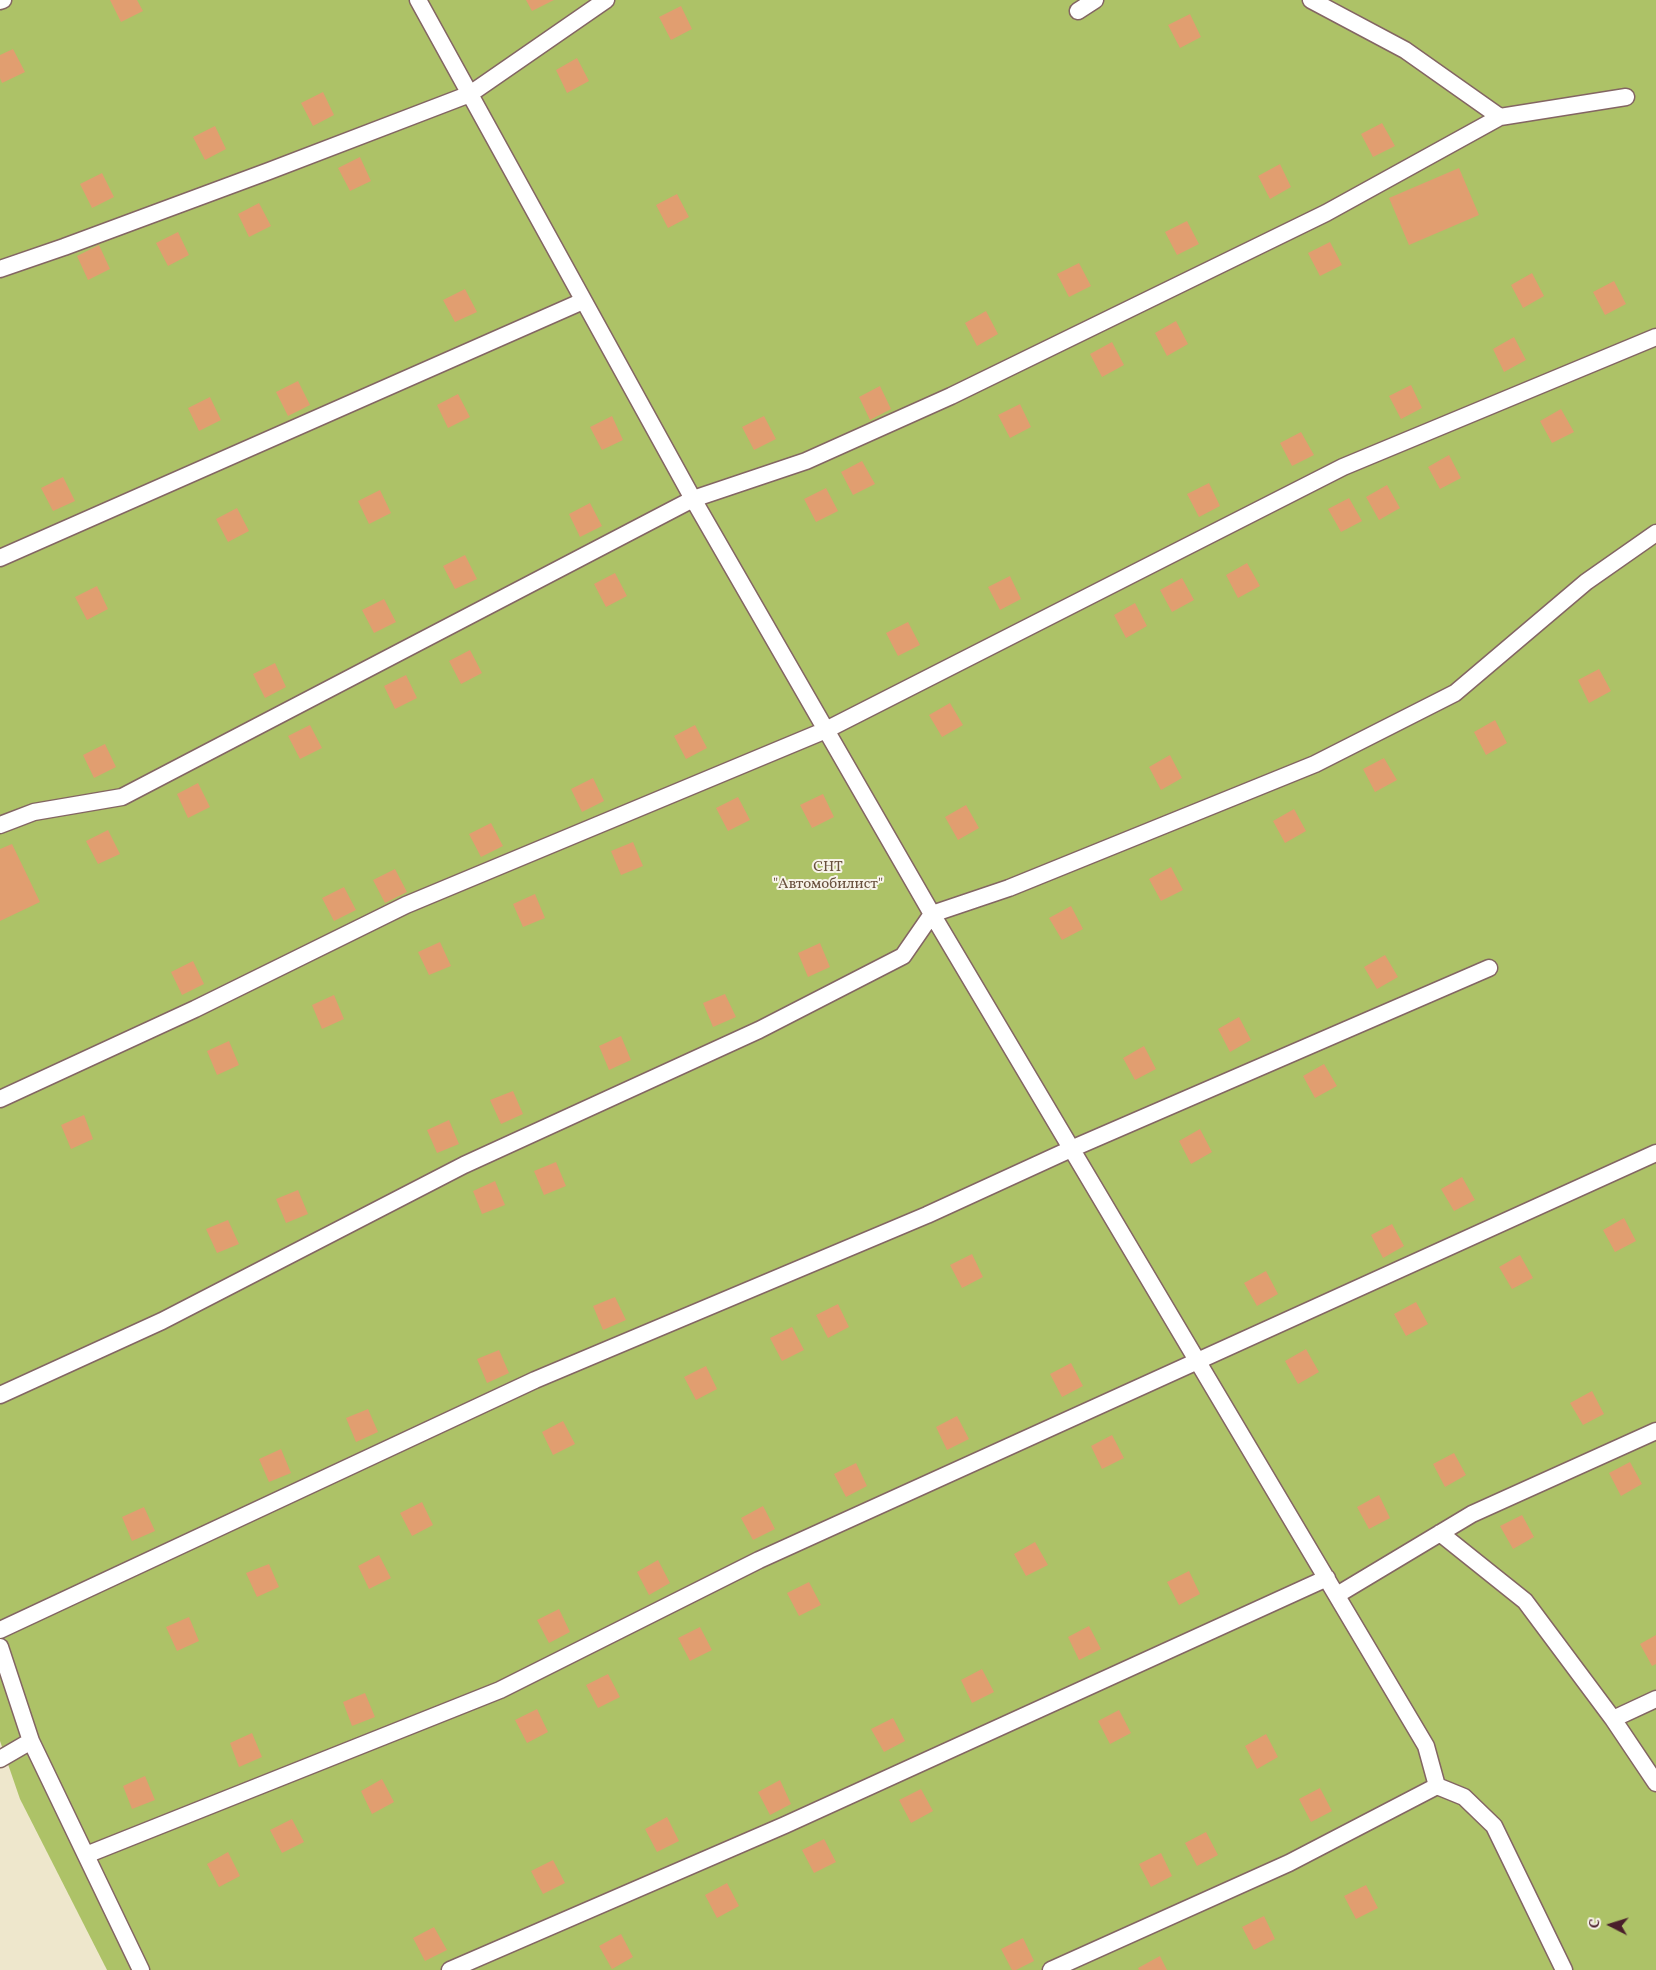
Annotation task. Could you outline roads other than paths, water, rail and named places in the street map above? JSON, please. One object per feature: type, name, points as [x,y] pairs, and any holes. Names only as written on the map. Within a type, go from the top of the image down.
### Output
[{"type":"lane","points":[[0,2],[4,0]]},
{"type":"lane","points":[[418,0],[693,499],[932,914],[1426,1746],[1437,1786]]},
{"type":"lane","points":[[0,269],[260,175],[470,94],[606,0]]},
{"type":"lane","points":[[1078,11],[1095,0]]},
{"type":"lane","points":[[1312,0],[1405,50],[1500,117]]},
{"type":"lane","points":[[0,825],[34,812],[122,797],[693,499],[806,462],[952,396],[1326,213],[1500,117],[1626,98]]},
{"type":"lane","points":[[0,558],[583,301]]},
{"type":"lane","points":[[0,1099],[196,1009],[406,905],[826,730],[1343,467],[1656,337]]},
{"type":"lane","points":[[0,1395],[162,1320],[464,1165],[759,1030],[810,1004],[902,956],[932,914],[1009,888],[1315,764],[1455,693],[1586,582],[1656,533]]},
{"type":"lane","points":[[0,1630],[535,1380],[927,1214],[1489,968]]},
{"type":"lane","points":[[86,1855],[500,1690],[760,1560],[1656,1153]]},
{"type":"lane","points":[[1337,1595],[1472,1514],[1656,1431]]},
{"type":"lane","points":[[1440,1533],[1525,1600],[1613,1719],[1656,1783]]},
{"type":"lane","points":[[450,1970],[794,1821],[1327,1578]]},
{"type":"lane","points":[[0,1647],[31,1741],[141,1970]]},
{"type":"lane","points":[[1613,1719],[1656,1699]]},
{"type":"lane","points":[[0,1760],[31,1741]]},
{"type":"lane","points":[[1051,1970],[1289,1864],[1437,1786],[1464,1797],[1494,1826],[1564,1970]]},
{"type":"park label","name":"СНТ \"Автомобилист\"","points":[[828,876]]}]
